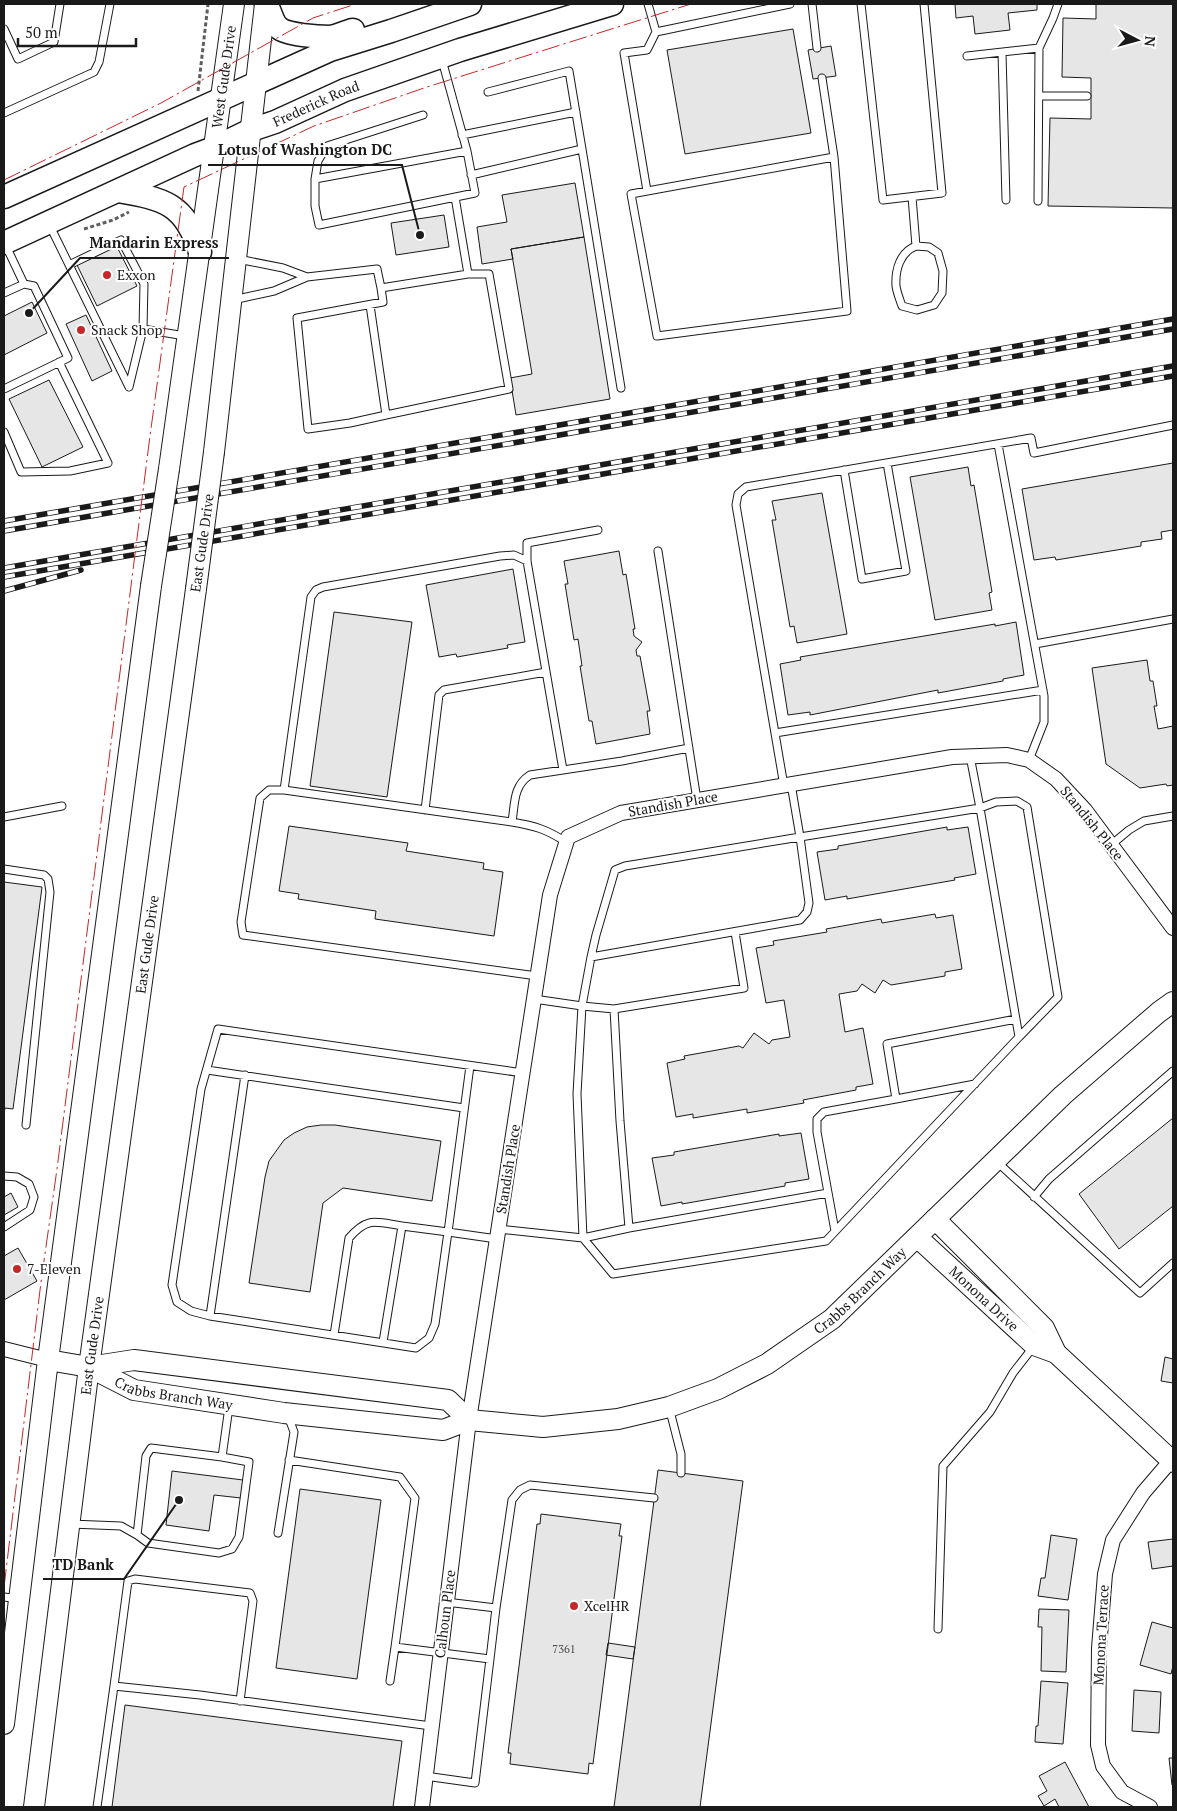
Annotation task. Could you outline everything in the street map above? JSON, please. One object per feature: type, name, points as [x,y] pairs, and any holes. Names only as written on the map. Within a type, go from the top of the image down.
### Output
[{"type":"main road","name":"West Gude Drive","points":[[214,148],[234,4]]},
{"type":"main road","points":[[258,81],[259,53],[266,4]]},
{"type":"main road","points":[[266,4],[279,28],[301,34],[331,37],[356,29],[391,32]]},
{"type":"main road","points":[[7,191],[330,50],[391,32],[470,4]]},
{"type":"main road","name":"Frederick Road","points":[[4,243],[53,232],[118,191],[251,130],[275,122],[345,90],[442,57],[612,4]]},
{"type":"main road","name":"East Gude Drive","points":[[34,1807],[89,1367],[214,452],[230,300],[258,81]]},
{"type":"main road","points":[[4,1724],[11,1598],[48,1360],[151,586],[214,148]]},
{"type":"main road","points":[[118,191],[158,199],[174,208],[188,224],[200,252]]},
{"type":"main road","name":"Crabbs Branch Way","points":[[89,1367],[134,1390],[286,1413],[443,1430],[469,1420],[543,1427],[618,1419],[669,1407],[718,1389],[775,1359],[832,1319],[1063,1094],[1173,1002]]},
{"type":"main road","name":"Monona Drive","points":[[935,1219],[1044,1328],[1056,1353],[1088,1385],[1172,1460]]},
{"type":"main road","name":"Monona Drive","points":[[917,1236],[1034,1345],[1056,1353]]},
{"type":"main road","points":[[48,1360],[89,1367]]},
{"type":"main road","name":"Crabbs Branch Way","points":[[89,1367],[134,1360],[448,1400],[469,1420]]},
{"type":"street","name":"Standish Place","points":[[469,1420],[550,895],[568,836],[621,813],[952,757],[1007,755],[1030,760],[1056,779],[1085,810],[1173,928]]},
{"type":"street","points":[[4,1349],[48,1360]]},
{"type":"street","name":"Calhoun Place","points":[[422,1807],[469,1420]]},
{"type":"street","name":"Monona Terrace","points":[[1150,1807],[1122,1792],[1103,1766],[1098,1746],[1099,1648],[1105,1574],[1113,1540],[1142,1493],[1172,1460]]},
{"type":"lane","points":[[4,29],[18,59],[54,42],[60,4]]},
{"type":"lane","points":[[4,113],[94,72],[99,62],[110,4]]},
{"type":"lane","points":[[647,192],[624,53],[647,50],[656,32],[648,4]]},
{"type":"lane","points":[[656,32],[790,4]]},
{"type":"lane","points":[[812,4],[817,48]]},
{"type":"lane","points":[[861,4],[883,200],[942,194],[924,4]]},
{"type":"lane","points":[[1038,200],[1039,48],[1058,4]]},
{"type":"lane","points":[[968,56],[1039,48]]},
{"type":"lane","points":[[1002,52],[1006,200]]},
{"type":"lane","points":[[424,115],[327,146],[318,161],[315,179],[315,206],[318,225],[475,193],[467,151],[442,57]]},
{"type":"lane","points":[[488,92],[569,71],[621,388]]},
{"type":"lane","points":[[822,78],[834,157],[847,311],[657,336],[631,194],[834,157]]},
{"type":"lane","points":[[1039,96],[1087,96]]},
{"type":"lane","points":[[462,135],[576,112]]},
{"type":"lane","points":[[471,176],[582,149]]},
{"type":"lane","points":[[315,179],[467,151]]},
{"type":"lane","points":[[456,197],[468,274]]},
{"type":"lane","points":[[912,197],[916,246]]},
{"type":"lane","points":[[53,232],[128,387],[143,329],[144,284],[121,240],[69,265]]},
{"type":"lane","points":[[4,243],[24,284]]},
{"type":"lane","points":[[916,246],[929,247],[938,253],[943,271],[942,293],[934,305],[916,310],[902,306],[896,287],[898,266],[906,250],[916,246]]},
{"type":"lane","points":[[236,258],[283,268],[307,277]]},
{"type":"lane","points":[[230,300],[274,291],[307,277],[377,269],[383,302],[297,318],[308,429],[350,423],[509,389],[489,274],[468,274],[381,288]]},
{"type":"lane","points":[[4,293],[24,284],[34,286],[68,358],[4,389]]},
{"type":"lane","points":[[370,305],[386,415]]},
{"type":"lane","points":[[143,329],[188,337]]},
{"type":"lane","points":[[4,432],[21,472],[70,471],[108,463],[59,362]]},
{"type":"lane","points":[[592,957],[800,920],[807,912],[809,903],[800,837],[775,733],[736,505],[738,494],[746,487],[1031,438],[1034,453],[1173,425]]},
{"type":"lane","points":[[998,444],[1043,690],[1044,722],[1030,760]]},
{"type":"lane","points":[[844,470],[862,579],[906,571],[887,463]]},
{"type":"lane","points":[[563,770],[527,561],[527,543],[598,530]]},
{"type":"lane","points":[[658,551],[697,800]]},
{"type":"lane","points":[[284,790],[311,597],[316,590],[332,585],[500,556],[514,555],[527,561]]},
{"type":"lane","points":[[1034,644],[1173,619]]},
{"type":"lane","points":[[424,810],[439,695],[444,690],[546,672]]},
{"type":"lane","points":[[775,733],[1043,690]]},
{"type":"lane","points":[[512,822],[516,792],[521,781],[530,775],[622,762],[689,748]]},
{"type":"lane","points":[[970,756],[1019,1037]]},
{"type":"lane","points":[[537,976],[243,935],[241,922],[260,798],[269,790],[284,790],[512,822],[536,826],[553,833],[566,842]]},
{"type":"lane","points":[[1017,800],[1027,807],[1058,997],[826,1241],[613,1274],[583,1238],[577,1094],[582,1006],[596,935],[614,870],[625,866],[800,837],[980,808],[996,802],[1017,800]]},
{"type":"lane","points":[[4,817],[62,806]]},
{"type":"lane","points":[[1111,845],[1129,830],[1144,821],[1173,816]]},
{"type":"lane","points":[[4,869],[44,875],[48,879],[50,892],[26,1125]]},
{"type":"lane","points":[[534,999],[614,1009],[744,988],[735,932]]},
{"type":"lane","points":[[614,1009],[620,1121],[629,1228]]},
{"type":"lane","points":[[896,1099],[887,1044],[1016,1019]]},
{"type":"lane","points":[[470,1066],[448,1232],[434,1324],[429,1338],[416,1348],[210,1316],[191,1311],[177,1302],[172,1285],[201,1089],[218,1029],[523,1072]]},
{"type":"lane","points":[[207,1070],[464,1108]]},
{"type":"lane","points":[[1034,1197],[1049,1179],[1173,1071]]},
{"type":"lane","points":[[210,1316],[245,1075]]},
{"type":"lane","points":[[835,1231],[817,1132],[817,1120],[824,1112],[975,1084]]},
{"type":"lane","points":[[995,1160],[1140,1293],[1173,1263]]},
{"type":"lane","points":[[4,1176],[17,1177],[29,1184],[34,1197],[30,1210],[4,1227]]},
{"type":"lane","points":[[334,1335],[350,1238],[359,1226],[370,1222],[448,1232],[583,1238],[828,1192]]},
{"type":"lane","points":[[383,1342],[402,1226]]},
{"type":"lane","points":[[938,1629],[944,1466],[990,1412],[1013,1373],[1034,1345]]},
{"type":"lane","points":[[222,1457],[229,1404]]},
{"type":"lane","points":[[669,1407],[681,1454],[681,1473]]},
{"type":"lane","points":[[278,1533],[294,1432],[286,1413]]},
{"type":"lane","points":[[70,1524],[121,1526],[148,1543],[219,1553],[232,1549],[240,1537],[250,1462],[151,1448],[146,1456],[137,1535]]},
{"type":"lane","points":[[289,1460],[400,1477],[415,1498],[390,1682]]},
{"type":"lane","points":[[426,1776],[476,1782],[496,1608],[512,1500],[520,1490],[530,1485],[654,1498]]},
{"type":"lane","points":[[97,1807],[128,1581],[135,1579],[250,1593],[253,1601],[240,1701]]},
{"type":"lane","points":[[446,1602],[496,1608]]},
{"type":"lane","points":[[395,1647],[490,1658]]},
{"type":"lane","points":[[114,1686],[431,1726]]},
{"type":"path","points":[[53,232],[81,229],[114,220],[131,211]]},
{"type":"building","points":[[955,4],[1037,4],[1037,10],[1008,13],[1010,30],[975,34],[973,16],[956,18]]},
{"type":"building","points":[[1096,4],[1173,4],[1173,208],[1048,206],[1050,118],[1091,119],[1091,78],[1062,77],[1063,18],[1096,19]]},
{"type":"building","points":[[793,29],[811,133],[685,154],[667,50]]},
{"type":"building","points":[[831,46],[836,76],[813,79],[808,50]]},
{"type":"building","points":[[575,183],[584,237],[511,249],[513,259],[482,264],[477,227],[507,222],[502,195]]},
{"type":"building","points":[[444,215],[449,247],[396,255],[391,223]]},
{"type":"building","points":[[584,237],[610,399],[516,415],[510,378],[532,374],[511,249]]},
{"type":"building","name":"Exxon","points":[[116,245],[137,286],[97,306],[77,265]]},
{"type":"building","points":[[32,302],[47,333],[4,355],[4,316]]},
{"type":"building","points":[[86,315],[112,371],[92,381],[66,324]]},
{"type":"building","points":[[49,380],[83,447],[42,467],[9,399]]},
{"type":"building","points":[[1173,463],[1173,530],[1161,532],[1162,539],[1141,542],[1141,546],[1056,560],[1055,557],[1034,560],[1022,489]]},
{"type":"building","points":[[968,467],[971,486],[974,485],[992,592],[989,593],[992,610],[935,620],[910,477]]},
{"type":"building","points":[[822,493],[847,634],[797,643],[794,626],[790,627],[772,520],[776,520],[772,501]]},
{"type":"building","points":[[619,551],[623,575],[626,574],[635,629],[633,629],[634,636],[642,642],[636,650],[637,656],[640,656],[650,711],[647,711],[650,734],[596,744],[592,721],[589,721],[580,666],[582,666],[578,639],[574,640],[565,584],[568,584],[564,561]]},
{"type":"building","points":[[513,569],[525,642],[507,645],[508,648],[457,657],[456,654],[439,657],[426,585]]},
{"type":"building","points":[[334,612],[412,622],[387,797],[310,786]]},
{"type":"building","points":[[1016,622],[1024,675],[1003,679],[1003,681],[938,693],[938,690],[810,715],[810,712],[788,715],[780,664],[801,660],[800,657]]},
{"type":"building","points":[[1147,660],[1150,681],[1153,681],[1157,706],[1154,706],[1158,729],[1173,726],[1173,785],[1167,786],[1166,784],[1140,788],[1106,764],[1092,668]]},
{"type":"building","points":[[289,826],[408,843],[406,851],[484,863],[483,869],[503,872],[494,936],[375,919],[376,911],[298,899],[299,894],[279,891]]},
{"type":"building","points":[[947,827],[947,830],[968,827],[976,874],[954,878],[955,880],[847,899],[847,896],[825,900],[817,852],[838,849],[838,846]]},
{"type":"building","points":[[4,882],[42,887],[13,1109],[5,1108],[4,1114]]},
{"type":"building","points":[[935,914],[936,918],[953,915],[962,969],[945,972],[945,976],[891,985],[883,980],[875,993],[862,984],[857,991],[839,994],[845,1032],[863,1028],[873,1084],[856,1087],[856,1090],[803,1100],[804,1103],[747,1113],[747,1109],[693,1118],[693,1114],[676,1117],[667,1063],[685,1059],[684,1056],[739,1046],[743,1048],[754,1033],[769,1044],[772,1040],[790,1037],[784,1000],[766,1003],[756,948],[774,945],[773,941],[827,932],[826,929],[881,919],[882,923]]},
{"type":"building","points":[[1173,1118],[1173,1206],[1119,1249],[1079,1194]]},
{"type":"building","points":[[335,1125],[441,1141],[432,1201],[343,1188],[323,1203],[310,1292],[249,1283],[269,1161],[284,1140],[294,1133],[307,1127]]},
{"type":"building","points":[[801,1133],[809,1179],[785,1183],[785,1186],[661,1206],[652,1158],[674,1155],[674,1152],[779,1134],[779,1136]]},
{"type":"building","points":[[11,1193],[18,1207],[4,1215],[4,1197]]},
{"type":"building","name":"7-Eleven","points":[[18,1248],[37,1281],[4,1300],[4,1256]]},
{"type":"building","points":[[1165,1357],[1173,1359],[1173,1383],[1161,1381]]},
{"type":"building","points":[[658,1470],[743,1481],[700,1807],[614,1807]]},
{"type":"building","points":[[172,1471],[243,1480],[241,1498],[214,1495],[209,1531],[166,1525]]},
{"type":"building","points":[[300,1489],[381,1500],[357,1679],[276,1668]]},
{"type":"building","points":[[541,1514],[621,1524],[619,1536],[622,1536],[593,1764],[589,1763],[588,1774],[510,1764],[511,1753],[508,1753],[537,1524],[540,1524]]},
{"type":"building","points":[[1051,1535],[1077,1539],[1068,1600],[1038,1596],[1041,1578],[1045,1578]]},
{"type":"building","points":[[1173,1539],[1173,1566],[1152,1569],[1148,1542]]},
{"type":"building","points":[[1039,1609],[1069,1610],[1066,1672],[1041,1671],[1042,1627],[1038,1627]]},
{"type":"building","points":[[1152,1622],[1173,1628],[1173,1666],[1171,1674],[1140,1665]]},
{"type":"building","points":[[608,1643],[635,1647],[633,1659],[606,1655]]},
{"type":"building","points":[[1041,1681],[1068,1683],[1063,1744],[1035,1742]]},
{"type":"building","points":[[1134,1690],[1161,1692],[1159,1733],[1132,1731]]},
{"type":"building","points":[[125,1705],[402,1741],[393,1807],[112,1807]]},
{"type":"building","points":[[1169,1758],[1173,1758],[1173,1785],[1172,1785]]},
{"type":"building","points":[[1065,1762],[1089,1807],[1059,1807],[1055,1799],[1044,1806],[1038,1796],[1047,1791],[1039,1776]]},
{"type":"railway","points":[[4,521],[1173,319]]},
{"type":"railway","points":[[4,531],[1173,329]]},
{"type":"railway","points":[[4,568],[1173,366]]},
{"type":"railway","points":[[4,577],[1173,376]]},
{"type":"railway","points":[[4,591],[81,570]]},
{"type":"power","points":[[4,180],[161,103],[313,18],[356,4]]},
{"type":"power","points":[[4,1587],[41,1282],[184,187],[314,126],[427,87],[691,4]]},
{"type":"place","name":"Lotus of Washington DC","points":[[420,235]]},
{"type":"place","name":"Exxon","points":[[107,275]]},
{"type":"place","name":"Mandarin Express","points":[[29,313]]},
{"type":"place","name":"Snack Shop","points":[[81,330]]},
{"type":"place","name":"7-Eleven","points":[[17,1269]]},
{"type":"place","name":"TD Bank","points":[[179,1500]]},
{"type":"place","name":"XcelHR","points":[[574,1606]]}]
